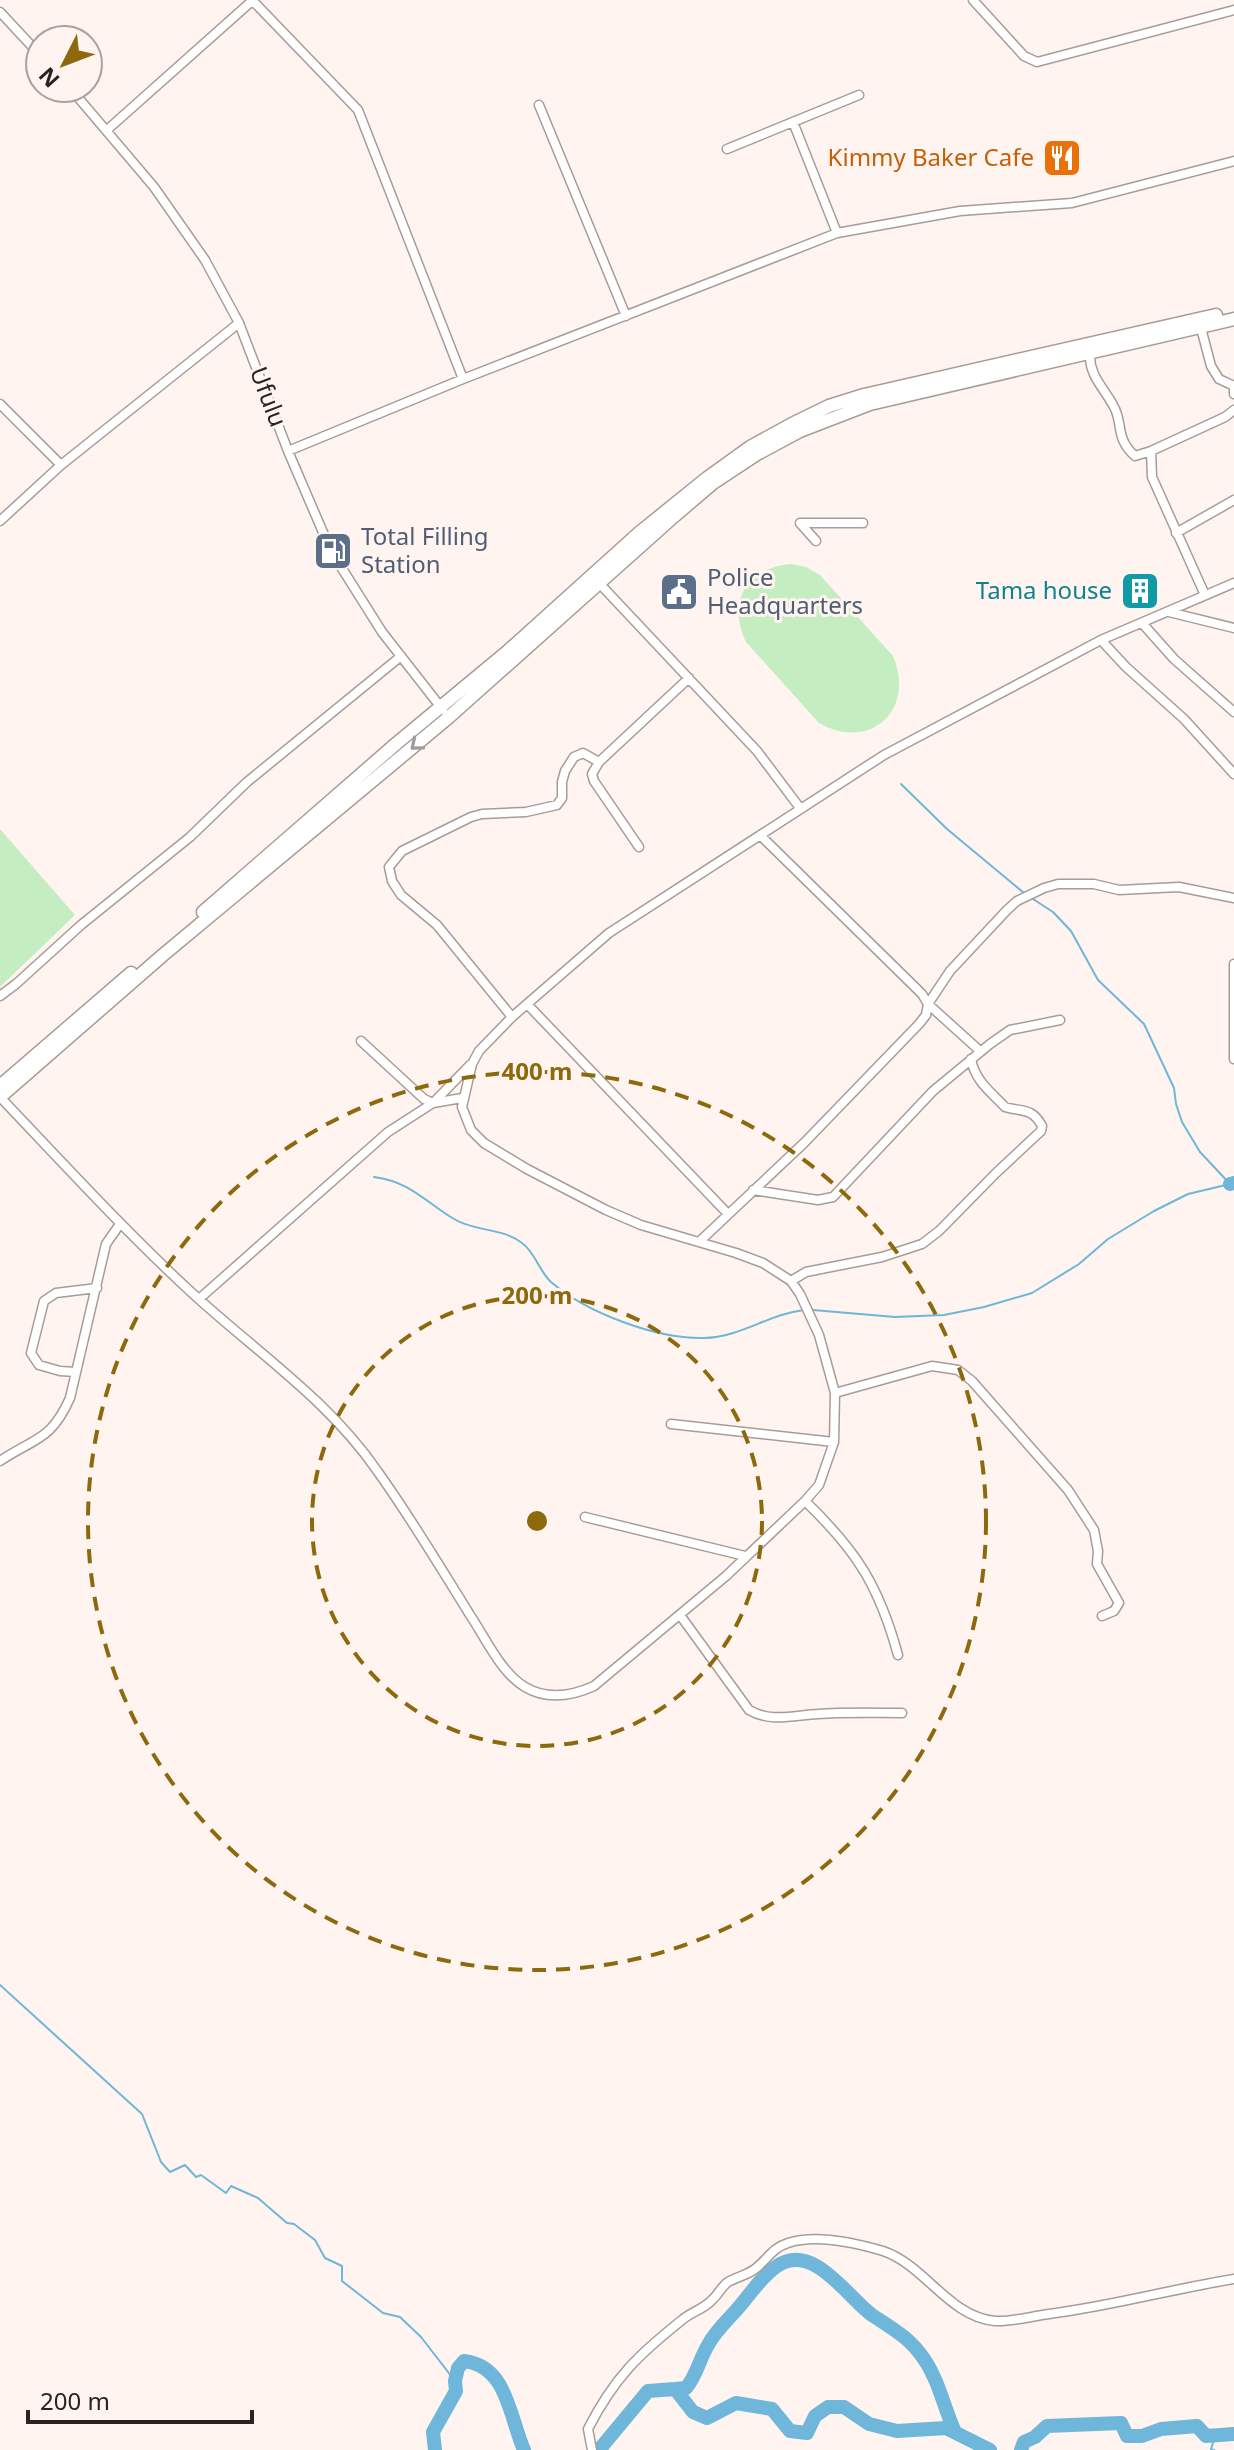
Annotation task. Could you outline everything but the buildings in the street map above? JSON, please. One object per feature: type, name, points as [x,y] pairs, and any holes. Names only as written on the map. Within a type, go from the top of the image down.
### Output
[{"type":"highway","points":[[0,1086],[397,743],[446,712],[639,533],[750,447],[829,406],[864,395],[1234,311]]},
{"type":"highway","points":[[0,1097],[713,483],[757,454],[800,431],[870,404],[1234,319]]},
{"type":"street","points":[[107,130],[253,0],[358,110],[463,379]]},
{"type":"street","points":[[973,0],[1024,56],[1037,62],[1234,10],[1232,0]]},
{"type":"street","points":[[0,12],[24,38]]},
{"type":"street","points":[[727,149],[859,95]]},
{"type":"street","name":"Ufulu","points":[[84,104],[180,222],[205,260],[239,323],[288,451],[331,551],[400,657],[446,712]]},
{"type":"street","points":[[539,105],[626,316]]},
{"type":"street","points":[[793,122],[837,233]]},
{"type":"street","points":[[288,451],[837,233],[960,211],[1072,203],[1234,161]]},
{"type":"street","points":[[0,521],[61,465],[239,323]]},
{"type":"street","points":[[1201,328],[1211,366],[1219,379],[1234,386],[1234,394]]},
{"type":"street","points":[[1090,354],[1092,374],[1115,407],[1122,440],[1135,456],[1225,417],[1234,410]]},
{"type":"street","points":[[0,404],[61,465]]},
{"type":"street","points":[[1151,451],[1152,477],[1205,595]]},
{"type":"street","points":[[1176,533],[1234,500]]},
{"type":"street","points":[[816,541],[800,523],[863,523]]},
{"type":"street","points":[[599,583],[757,751],[800,808]]},
{"type":"street","points":[[0,1097],[120,1224],[353,1436],[402,1506],[505,1667],[526,1688],[549,1695],[562,1695],[594,1686],[680,1615],[819,1485],[834,1442],[835,1393],[819,1335],[791,1281],[763,1263],[641,1225],[606,1210],[499,1153],[471,1130],[464,1117],[462,1098],[479,1051],[512,1017],[609,933],[884,755],[1101,640],[1234,583]]},
{"type":"street","points":[[1167,612],[1234,628]]},
{"type":"street","points":[[1142,623],[1174,659],[1234,712]]},
{"type":"street","points":[[1101,640],[1184,719],[1234,774]]},
{"type":"street","points":[[0,996],[81,925],[190,837],[247,782],[400,657]]},
{"type":"street","points":[[639,847],[592,774],[599,762],[689,678]]},
{"type":"street","points":[[512,1017],[437,925],[401,895],[392,881],[389,867],[402,851],[471,817],[526,812],[557,805],[562,798],[563,777],[574,757],[583,753],[599,762]]},
{"type":"street","points":[[760,835],[922,994],[928,1004],[980,1051]]},
{"type":"street","points":[[699,1242],[804,1143],[919,1024],[950,971],[1017,901],[1058,884],[1094,884],[1119,890],[1179,887],[1234,898]]},
{"type":"street","points":[[1234,964],[1234,1059]]},
{"type":"street","points":[[527,1004],[728,1214]]},
{"type":"street","points":[[753,1190],[818,1200],[833,1197],[933,1091],[980,1051],[1010,1030],[1060,1020]]},
{"type":"street","points":[[361,1041],[416,1094],[433,1103],[462,1098]]},
{"type":"street","points":[[791,1281],[806,1272],[882,1257],[922,1244],[1041,1131],[1042,1126],[1034,1114],[1028,1110],[1005,1107],[985,1087],[975,1075],[971,1059]]},
{"type":"street","points":[[199,1299],[379,1140],[433,1103],[472,1064]]},
{"type":"street","points":[[0,1461],[30,1446],[59,1420],[70,1398],[106,1244],[120,1224]]},
{"type":"street","points":[[76,1372],[39,1365],[31,1353],[44,1301],[56,1293],[97,1288]]},
{"type":"street","points":[[835,1393],[932,1366],[948,1367],[965,1374],[1033,1449],[1085,1514],[1096,1540],[1097,1564],[1119,1603],[1114,1611],[1102,1616]]},
{"type":"street","points":[[671,1424],[834,1442]]},
{"type":"street","points":[[805,1501],[836,1531],[865,1570],[882,1604],[898,1655]]},
{"type":"street","points":[[585,1517],[745,1556]]},
{"type":"street","points":[[680,1615],[722,1675],[749,1710],[756,1714],[780,1717],[902,1713]]},
{"type":"street","points":[[592,2450],[588,2429],[617,2379],[629,2366],[686,2316],[712,2300],[728,2283],[754,2269],[768,2258],[771,2251],[785,2244],[801,2240],[824,2241],[884,2252],[910,2266],[953,2304],[997,2321],[1103,2306],[1160,2291],[1234,2279]]},
{"type":"green space","points":[[791,564],[806,567],[820,575],[893,656],[899,676],[898,693],[893,709],[884,721],[871,729],[838,731],[819,723],[746,642],[739,613],[744,589],[762,572]]},
{"type":"green space","points":[[0,829],[75,915],[0,987]]},
{"type":"waterway","points":[[901,784],[947,829],[1024,893]]},
{"type":"waterway","points":[[1033,899],[1053,912],[1071,931],[1098,980],[1144,1024],[1174,1088],[1182,1122],[1200,1152],[1230,1184]]},
{"type":"waterway","points":[[374,1177],[408,1188],[462,1223],[514,1238],[530,1251],[551,1282],[566,1293],[603,1314],[644,1329],[685,1337],[717,1337],[804,1310]]},
{"type":"waterway","points":[[1230,1184],[1234,1183]]},
{"type":"waterway","points":[[813,1310],[895,1317],[944,1315],[1032,1293],[1079,1264],[1108,1239],[1154,1211],[1188,1194],[1230,1184]]},
{"type":"waterway","points":[[0,1985],[142,2114],[161,2162],[170,2172],[185,2165],[196,2177],[201,2175],[226,2193],[231,2186],[258,2198],[287,2223],[294,2224],[315,2240],[325,2258],[342,2266],[342,2281],[383,2313],[400,2317],[421,2337],[455,2381]]},
{"type":"waterway","points":[[675,2389],[686,2388],[715,2335],[766,2275],[790,2260],[804,2261],[829,2275],[872,2315],[918,2351],[934,2376],[955,2432]]},
{"type":"waterway","points":[[435,2450],[433,2432],[456,2391],[458,2368],[464,2361],[478,2365],[498,2382],[524,2450]]},
{"type":"waterway","points":[[599,2450],[648,2391],[675,2389],[693,2412],[707,2418],[736,2403],[772,2409],[790,2431],[807,2433],[815,2416],[828,2407],[844,2407],[869,2424],[897,2431],[946,2428],[990,2450]]},
{"type":"waterway","points":[[1021,2450],[1024,2442],[1047,2426],[1121,2423],[1127,2436],[1197,2426],[1206,2436],[1234,2434]]},
{"type":"waterway","points":[[1214,2450],[1211,2449],[1215,2436]]},
{"type":"place","name":"Kimmy Baker Cafe","points":[[1062,158]]},
{"type":"place","name":"Total Filling Station","points":[[333,551]]},
{"type":"place","name":"Tama house","points":[[1140,591]]},
{"type":"place","name":"Police Headquarters","points":[[679,592]]}]
